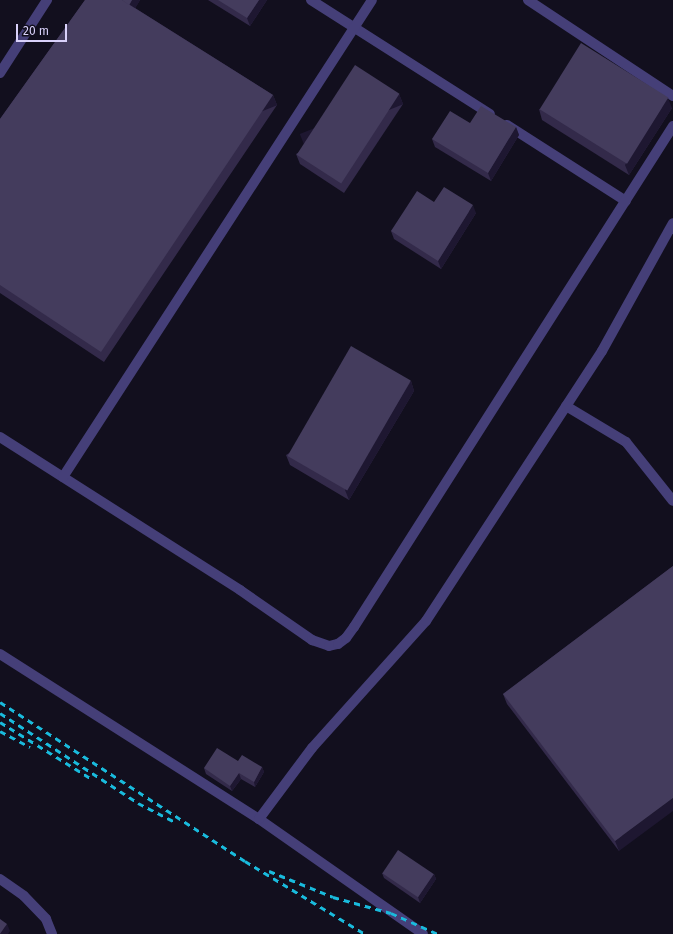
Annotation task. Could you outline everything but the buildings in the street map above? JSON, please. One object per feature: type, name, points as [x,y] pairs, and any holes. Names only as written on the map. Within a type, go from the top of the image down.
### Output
[{"type":"lane","points":[[0,73],[47,0]]},
{"type":"lane","points":[[312,0],[626,201]]},
{"type":"lane","points":[[63,477],[372,0]]},
{"type":"lane","points":[[528,0],[673,96]]},
{"type":"lane","points":[[0,437],[240,590],[312,640],[329,646],[338,644],[350,632],[673,126]]},
{"type":"lane","points":[[259,820],[312,748],[426,621],[602,350],[673,222]]},
{"type":"lane","points":[[566,406],[626,442],[673,501]]},
{"type":"lane","points":[[0,654],[259,820],[423,934]]},
{"type":"lane","points":[[0,880],[24,896],[46,919],[52,934]]},
{"type":"railway","points":[[0,702],[245,861],[365,934]]},
{"type":"railway","points":[[0,713],[138,803],[175,822]]},
{"type":"railway","points":[[0,722],[92,779]]},
{"type":"railway","points":[[0,731],[30,747]]},
{"type":"railway","points":[[269,871],[333,897],[391,913],[438,934]]}]
